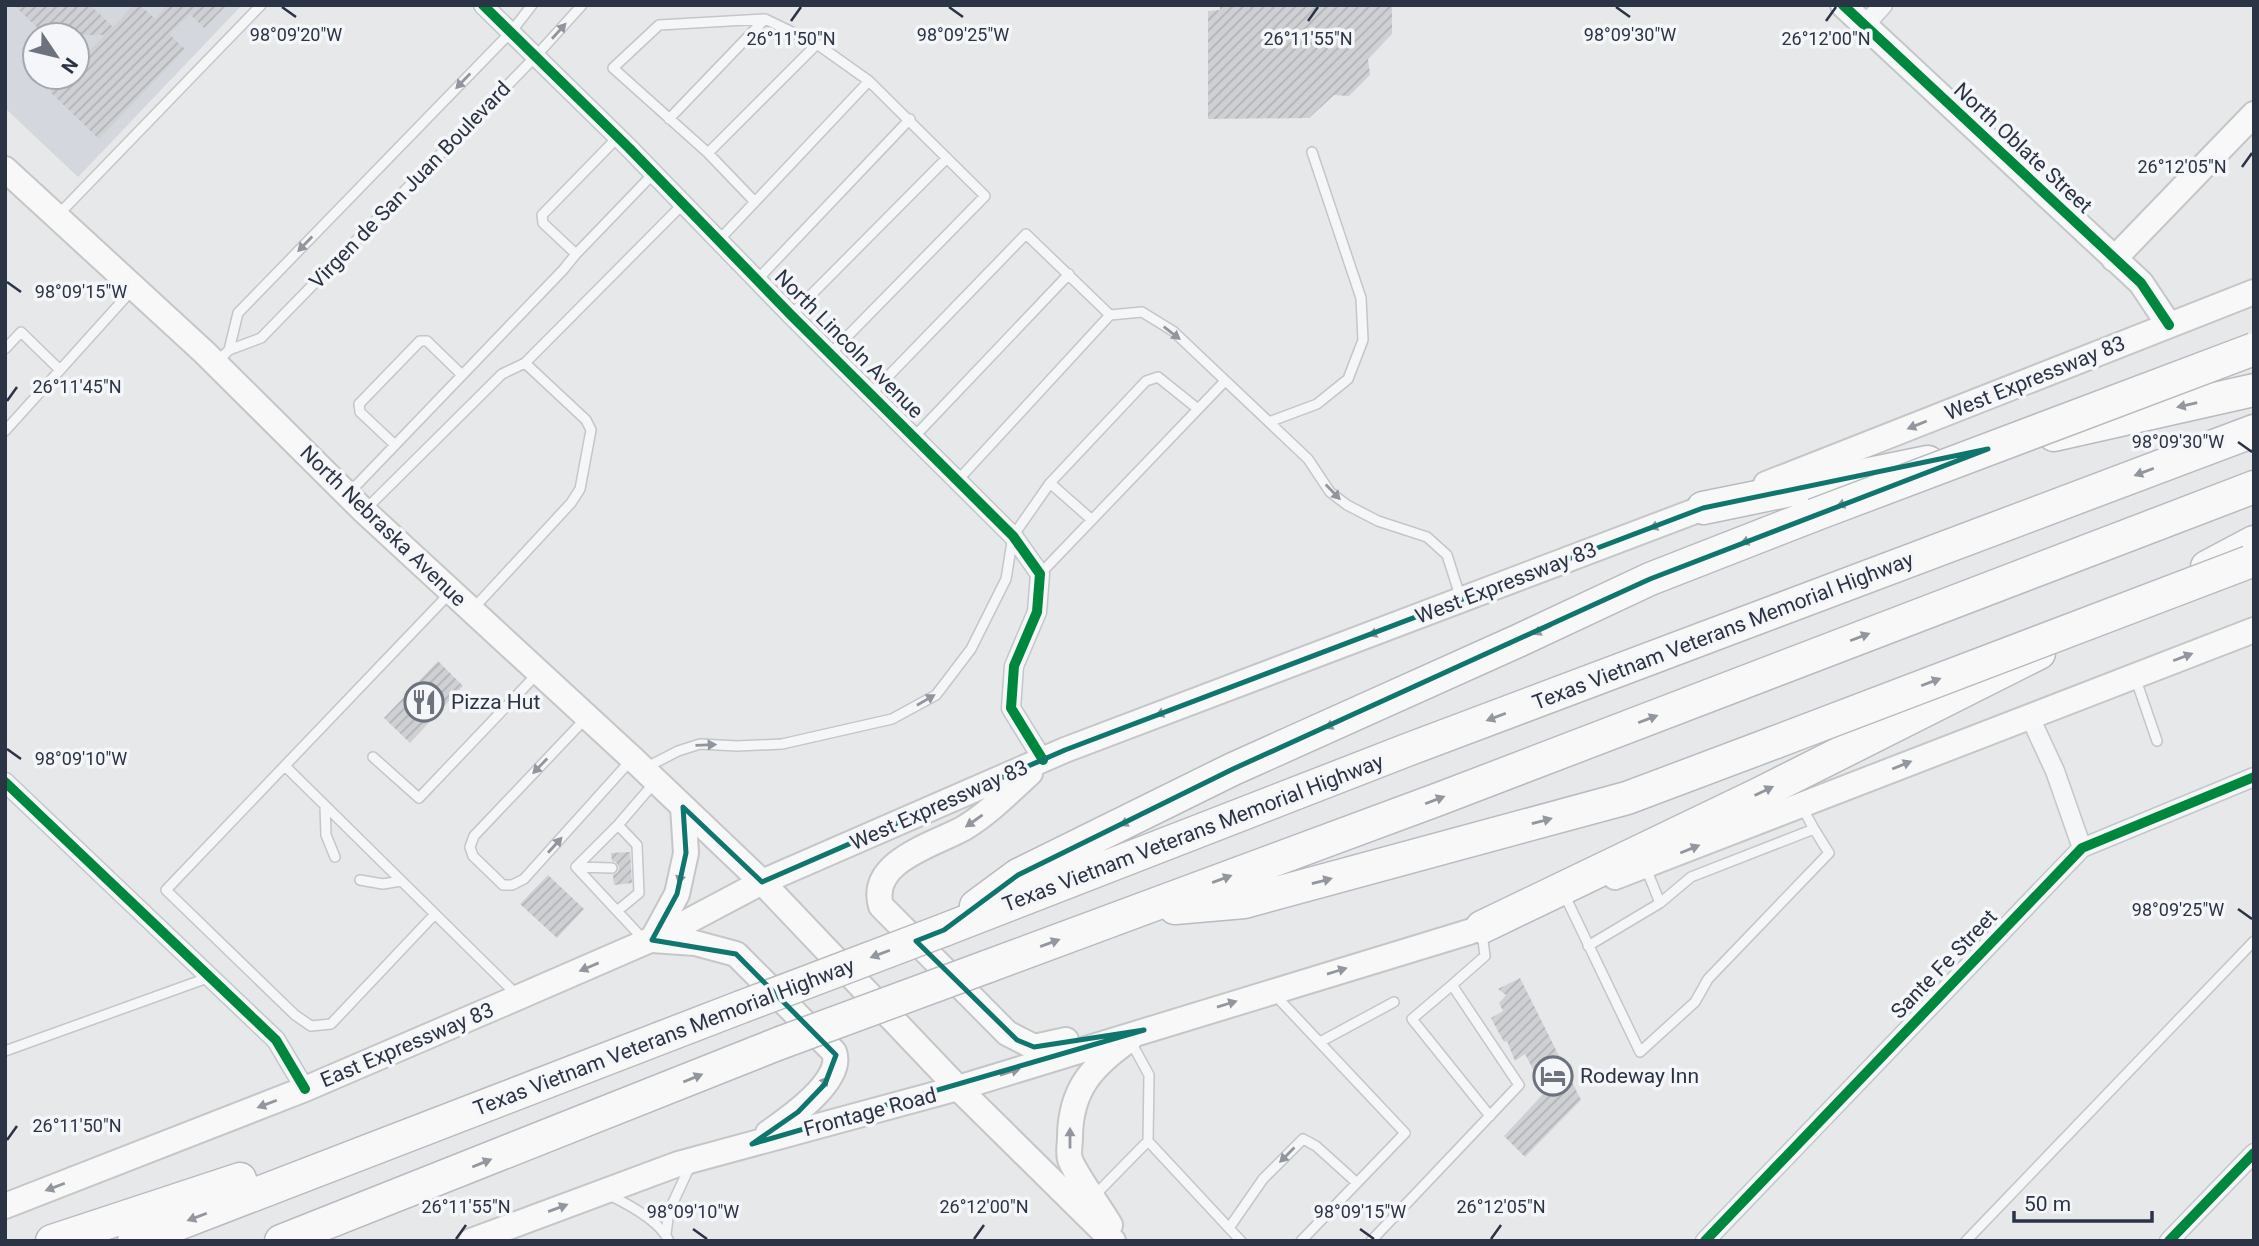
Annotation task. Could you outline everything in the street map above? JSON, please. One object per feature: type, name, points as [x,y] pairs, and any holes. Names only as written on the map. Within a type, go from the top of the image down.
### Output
[{"type":"highway","points":[[944,930],[1018,875],[1233,769],[1650,579],[2254,349]]},
{"type":"highway","points":[[1703,508],[2040,439],[2254,390]]},
{"type":"highway","name":"Texas Vietnam Veterans Memorial Highway","points":[[134,1241],[1394,755],[2254,430]]},
{"type":"highway","points":[[281,1241],[780,1043],[1478,784],[2254,487]]},
{"type":"highway","points":[[1135,911],[1244,902],[1626,799],[2252,554]]},
{"type":"highway","points":[[1482,927],[2252,554]]},
{"type":"highway","points":[[52,1241],[600,1060]]},
{"type":"highway","points":[[307,1241],[440,1180]]},
{"type":"main road","name":"North Oblate Street","points":[[1843,5],[2141,283],[2168,325]]},
{"type":"main road","points":[[2114,259],[2254,114]]},
{"type":"main road","name":"North Nebraska Avenue","points":[[5,169],[134,288],[222,356],[356,503],[762,882],[958,1088],[1109,1239]]},
{"type":"main road","name":"West Expressway 83","points":[[762,882],[1043,760],[1850,452],[2254,292]]},
{"type":"main road","points":[[1272,991],[1482,927],[1646,866],[2254,629]]},
{"type":"main road","points":[[1043,760],[993,808],[964,828],[904,857],[886,874],[879,898],[881,906],[1017,1040],[1034,1047],[1111,1031],[1137,1035]]},
{"type":"main road","points":[[683,807],[686,853],[677,894],[649,941],[695,943],[736,954],[835,1055],[835,1066],[825,1084],[798,1112],[752,1144]]},
{"type":"main road","name":"East Expressway 83","points":[[5,1206],[305,1088],[519,997],[649,941],[762,882]]},
{"type":"main road","name":"Frontage Road","points":[[471,1241],[693,1159],[958,1088],[1137,1035],[1272,991]]},
{"type":"main road","points":[[1109,1239],[1093,1197],[1070,1160],[1070,1121],[1076,1096],[1084,1082],[1112,1052],[1137,1035]]},
{"type":"street","name":"North Lincoln Avenue","points":[[483,5],[684,203],[791,315],[1013,536],[1040,574]]},
{"type":"street","points":[[1864,26],[1883,5]]},
{"type":"street","points":[[1040,574],[1037,612],[1014,666],[1010,708],[1043,760]]},
{"type":"street","points":[[2029,715],[2055,771],[2082,848]]},
{"type":"street","name":"Sante Fe Street","points":[[1705,1241],[2082,848],[2254,776]]},
{"type":"street","points":[[5,782],[276,1040],[305,1088]]},
{"type":"street","points":[[2169,1241],[2254,1153]]},
{"type":"lane","points":[[57,217],[261,5]]},
{"type":"lane","name":"Virgen de San Juan Boulevard","points":[[222,356],[238,313],[511,32],[532,5]]},
{"type":"lane","name":"Virgen de San Juan Boulevard","points":[[222,356],[261,338],[536,56],[582,5]]},
{"type":"lane","points":[[669,119],[765,19]]},
{"type":"lane","points":[[755,202],[708,153],[613,68],[659,25],[765,19],[817,44],[869,81],[985,196],[830,354]]},
{"type":"lane","points":[[708,153],[817,44]]},
{"type":"lane","points":[[719,240],[869,81]]},
{"type":"lane","points":[[757,280],[910,119]]},
{"type":"lane","points":[[576,254],[543,223],[542,215],[618,137]]},
{"type":"lane","points":[[1269,422],[1317,404],[1348,379],[1363,340],[1361,299],[1312,152]]},
{"type":"lane","points":[[791,315],[947,159]]},
{"type":"lane","points":[[356,503],[394,445],[654,173]]},
{"type":"lane","points":[[356,503],[502,374],[525,363],[684,203]]},
{"type":"lane","points":[[871,394],[1026,234],[1110,315]]},
{"type":"lane","points":[[914,437],[1069,274]]},
{"type":"lane","points":[[5,431],[134,288]]},
{"type":"lane","points":[[958,480],[1110,315],[1142,312],[1173,331],[1308,459],[1330,492],[1347,505],[1378,521],[1427,537],[1447,555],[1461,600]]},
{"type":"lane","points":[[5,349],[21,332],[60,370]]},
{"type":"lane","points":[[394,445],[360,412],[359,404],[420,341],[427,341],[462,375]]},
{"type":"lane","points":[[472,610],[571,503],[580,488],[591,430],[586,420],[525,363]]},
{"type":"lane","points":[[587,716],[474,836],[470,846],[473,856],[503,886],[512,886],[524,879],[644,770],[678,751],[700,744],[782,744],[892,719],[936,695],[971,649],[1006,579],[1013,536],[1050,484],[1146,381],[1158,377],[1198,409]]},
{"type":"lane","points":[[1040,574],[1225,381]]},
{"type":"lane","points":[[1050,484],[1092,520]]},
{"type":"lane","points":[[435,914],[331,1024],[311,1026],[295,1015],[166,890],[452,592]]},
{"type":"lane","points":[[373,757],[419,798],[539,672]]},
{"type":"lane","points":[[2134,675],[2157,741]]},
{"type":"lane","points":[[285,766],[519,997]]},
{"type":"lane","points":[[576,867],[618,825],[644,770]]},
{"type":"lane","points":[[1565,896],[1640,1052],[1695,1002],[1708,979],[1829,853],[1801,805]]},
{"type":"lane","points":[[325,806],[326,835],[335,857]]},
{"type":"lane","points":[[617,911],[639,893],[635,869],[637,845],[618,825]]},
{"type":"lane","points":[[1588,946],[1660,903],[1692,877],[1814,829]]},
{"type":"lane","points":[[1646,866],[1660,903]]},
{"type":"lane","points":[[576,867],[612,868]]},
{"type":"lane","points":[[576,867],[649,941]]},
{"type":"lane","points":[[360,880],[383,884],[401,881]]},
{"type":"lane","points":[[1482,927],[1485,956],[1412,1018],[1490,1116]]},
{"type":"lane","points":[[1966,1241],[2254,941]]},
{"type":"lane","points":[[5,1051],[210,977]]},
{"type":"lane","points":[[1371,1241],[1519,1085],[1452,985]]},
{"type":"lane","points":[[1272,991],[1405,1133],[1301,1241]]},
{"type":"lane","points":[[1320,1042],[1394,1002]]},
{"type":"lane","points":[[1093,1197],[1148,1140],[1149,1075],[1137,1035]]},
{"type":"lane","points":[[1229,1228],[1263,1180],[1303,1139],[1316,1146],[1357,1183]]},
{"type":"lane","points":[[1148,1140],[1241,1241]]},
{"type":"lane","points":[[667,1237],[669,1211],[693,1159]]},
{"type":"lane","points":[[603,1192],[628,1204],[667,1237]]},
{"type":"highlighted area","points":[[1988,449],[1650,579],[1233,769],[1018,875],[944,930],[916,941],[1017,1040],[1034,1047],[1144,1030],[752,1144],[798,1112],[825,1084],[836,1055],[736,954],[652,940],[677,894],[686,853],[683,807],[762,882],[1065,750],[1703,508]]},
{"type":"shaded area","points":[[5,5],[242,5],[78,177],[5,108]]},
{"type":"building","points":[[14,5],[90,5],[113,27],[133,5],[140,5],[155,19],[167,5],[227,5],[204,28],[190,14],[169,34],[185,49],[99,139],[50,92],[91,91],[91,50],[105,35],[91,35],[91,21],[31,21]]},
{"type":"building","points":[[1220,5],[1392,5],[1392,34],[1368,59],[1370,75],[1349,96],[1334,95],[1309,118],[1208,119],[1208,11],[1220,10]]},
{"type":"building","name":"Pizza Hut","points":[[438,661],[463,686],[410,743],[384,718]]},
{"type":"building","points":[[630,852],[632,883],[614,885],[613,875],[619,868],[616,862],[612,861],[611,853]]},
{"type":"building","points":[[548,875],[584,909],[557,938],[520,904]]},
{"type":"building","name":"Rodeway Inn","points":[[1520,978],[1581,1100],[1525,1157],[1504,1136],[1545,1092],[1525,1054],[1515,1061],[1507,1041],[1504,1042],[1491,1018],[1503,1011],[1499,1003],[1506,995],[1498,989]]},
{"type":"cycle path","points":[[483,5],[629,148],[791,315],[1013,536],[1040,574],[1037,612],[1014,666],[1011,708],[1043,760]]},
{"type":"cycle path","points":[[1843,5],[2141,283],[2169,325]]},
{"type":"cycle path","points":[[1705,1241],[2082,848],[2254,777]]},
{"type":"cycle path","points":[[5,782],[276,1040],[305,1089]]},
{"type":"cycle path","points":[[2169,1241],[2254,1153]]},
{"type":"place","name":"Pizza Hut","points":[[424,702]]},
{"type":"place","name":"Rodeway Inn","points":[[1553,1076]]}]
